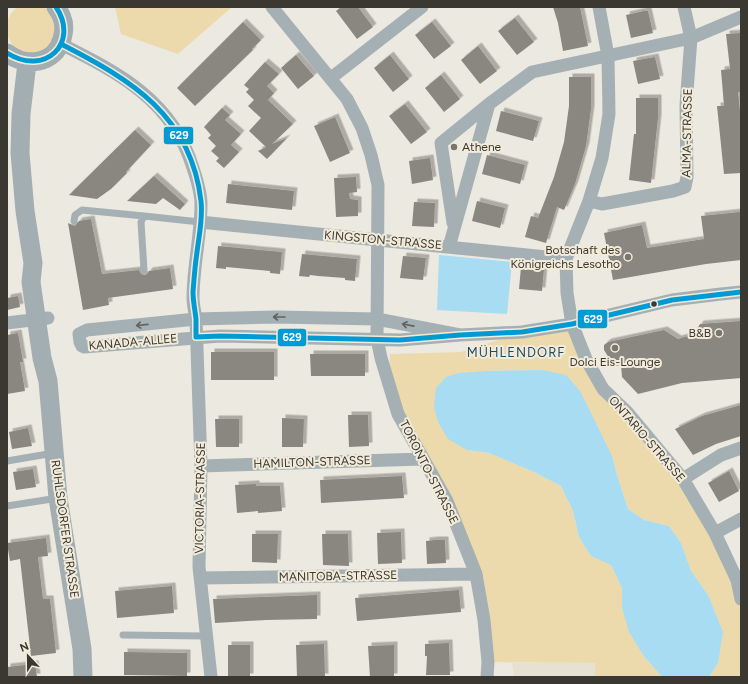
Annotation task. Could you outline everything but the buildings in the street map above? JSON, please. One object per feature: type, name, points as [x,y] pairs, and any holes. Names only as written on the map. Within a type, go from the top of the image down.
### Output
[{"type":"main road","points":[[7,53],[19,61],[26,63],[46,59],[54,52],[60,44],[64,32],[63,18],[56,7]]},
{"type":"main road","name":"RUHLSDORFER STRASSE","points":[[26,63],[21,114],[20,153],[25,211],[33,263],[31,282],[42,319],[42,358],[48,381],[58,498],[82,649],[83,677]]},
{"type":"street","name":"TORONTO-STRASSE","points":[[272,7],[347,99],[362,128],[371,155],[378,185],[377,338],[381,358],[398,414],[447,501],[476,574],[484,620],[488,662],[487,677]]},
{"type":"street","points":[[331,78],[422,7]]},
{"type":"street","points":[[572,324],[567,293],[566,259],[589,201],[602,158],[609,114],[608,56],[599,7]]},
{"type":"street","name":"ALMA-STRASSE","points":[[589,201],[602,204],[673,191],[685,187],[687,177],[686,105],[691,38],[684,7]]},
{"type":"street","points":[[454,227],[441,143],[488,104],[532,72],[691,38],[741,17]]},
{"type":"street","name":"VICTORIA-STRASSE","points":[[60,44],[115,73],[144,93],[162,111],[184,143],[198,182],[201,202],[193,299],[196,319],[201,466],[199,527],[200,578],[211,677]]},
{"type":"street","points":[[449,246],[488,104]]},
{"type":"street","name":"KINGSTON-STRASSE","points":[[200,222],[566,259]]},
{"type":"street","name":"KANADA-ALLEE","points":[[460,335],[377,319],[277,317],[196,319],[87,330],[79,334],[79,338],[82,346],[84,347],[220,336],[377,338],[400,340],[522,332],[572,324],[672,300],[741,292]]},
{"type":"street","points":[[7,323],[42,319]]},
{"type":"street","name":"ONTARIO-STRASSE","points":[[572,324],[586,359],[603,389],[627,412],[683,479],[715,534],[737,580],[741,599]]},
{"type":"street","points":[[683,479],[721,455],[741,448]]},
{"type":"street","name":"HAMILTON-STRASSE","points":[[201,466],[423,459]]},
{"type":"street","points":[[715,534],[741,519]]},
{"type":"street","name":"MANITOBA-STRASSE","points":[[200,578],[476,574]]},
{"type":"lane","points":[[74,221],[75,215],[82,210],[200,222]]},
{"type":"lane","points":[[144,216],[140,222],[144,270]]},
{"type":"lane","points":[[7,461],[54,453]]},
{"type":"lane","points":[[7,506],[58,498]]},
{"type":"lane","points":[[123,635],[206,636]]},
{"type":"shaded area","points":[[36,6],[43,7],[49,11],[53,20],[54,35],[50,44],[44,50],[30,54],[17,49],[12,43],[8,36],[8,22],[11,13],[18,7]]},
{"type":"shaded area","points":[[115,7],[232,7],[178,54],[121,34]]},
{"type":"shaded area","points":[[572,324],[586,359],[683,479],[741,599],[741,677],[709,677],[718,663],[708,595],[691,571],[681,543],[669,526],[644,520],[628,509],[612,456],[542,370],[487,371],[467,450],[489,453],[534,472],[561,486],[573,511],[579,537],[591,556],[611,564],[622,588],[622,608],[643,655],[662,677],[595,677],[595,663],[488,662],[476,573],[388,382],[390,354],[461,352],[522,332]]},
{"type":"shaded area","points":[[512,663],[595,663],[595,677],[514,677]]},
{"type":"water","points":[[439,255],[512,262],[507,314],[437,310]]},
{"type":"water","points":[[542,370],[566,375],[580,391],[612,456],[628,509],[644,520],[669,526],[681,543],[691,571],[708,595],[723,632],[718,663],[709,677],[662,677],[643,655],[629,632],[622,608],[622,588],[611,565],[591,556],[579,537],[573,511],[561,486],[534,472],[489,453],[467,450],[448,439],[438,422],[434,407],[436,388],[446,377],[459,373]]},
{"type":"transit line","name":"629","points":[[7,53],[21,59],[34,61],[46,58],[55,52],[61,44],[64,33],[62,20],[56,7]]},
{"type":"transit line","name":"629","points":[[61,44],[111,72],[154,104],[171,123],[185,145],[195,171],[202,214],[193,292],[196,337],[220,336],[400,340],[522,332],[572,324],[672,300],[741,292]]},
{"type":"place","name":"Athene","points":[[454,147]]},
{"type":"place","name":"Botschaft des Königreichs Lesotho","points":[[628,257]]},
{"type":"place","name":"B&B","points":[[719,333]]},
{"type":"place","name":"Dolci Eis-Lounge","points":[[615,348]]},
{"type":"district","name":"MÜHLENDORF","points":[[516,352]]}]
